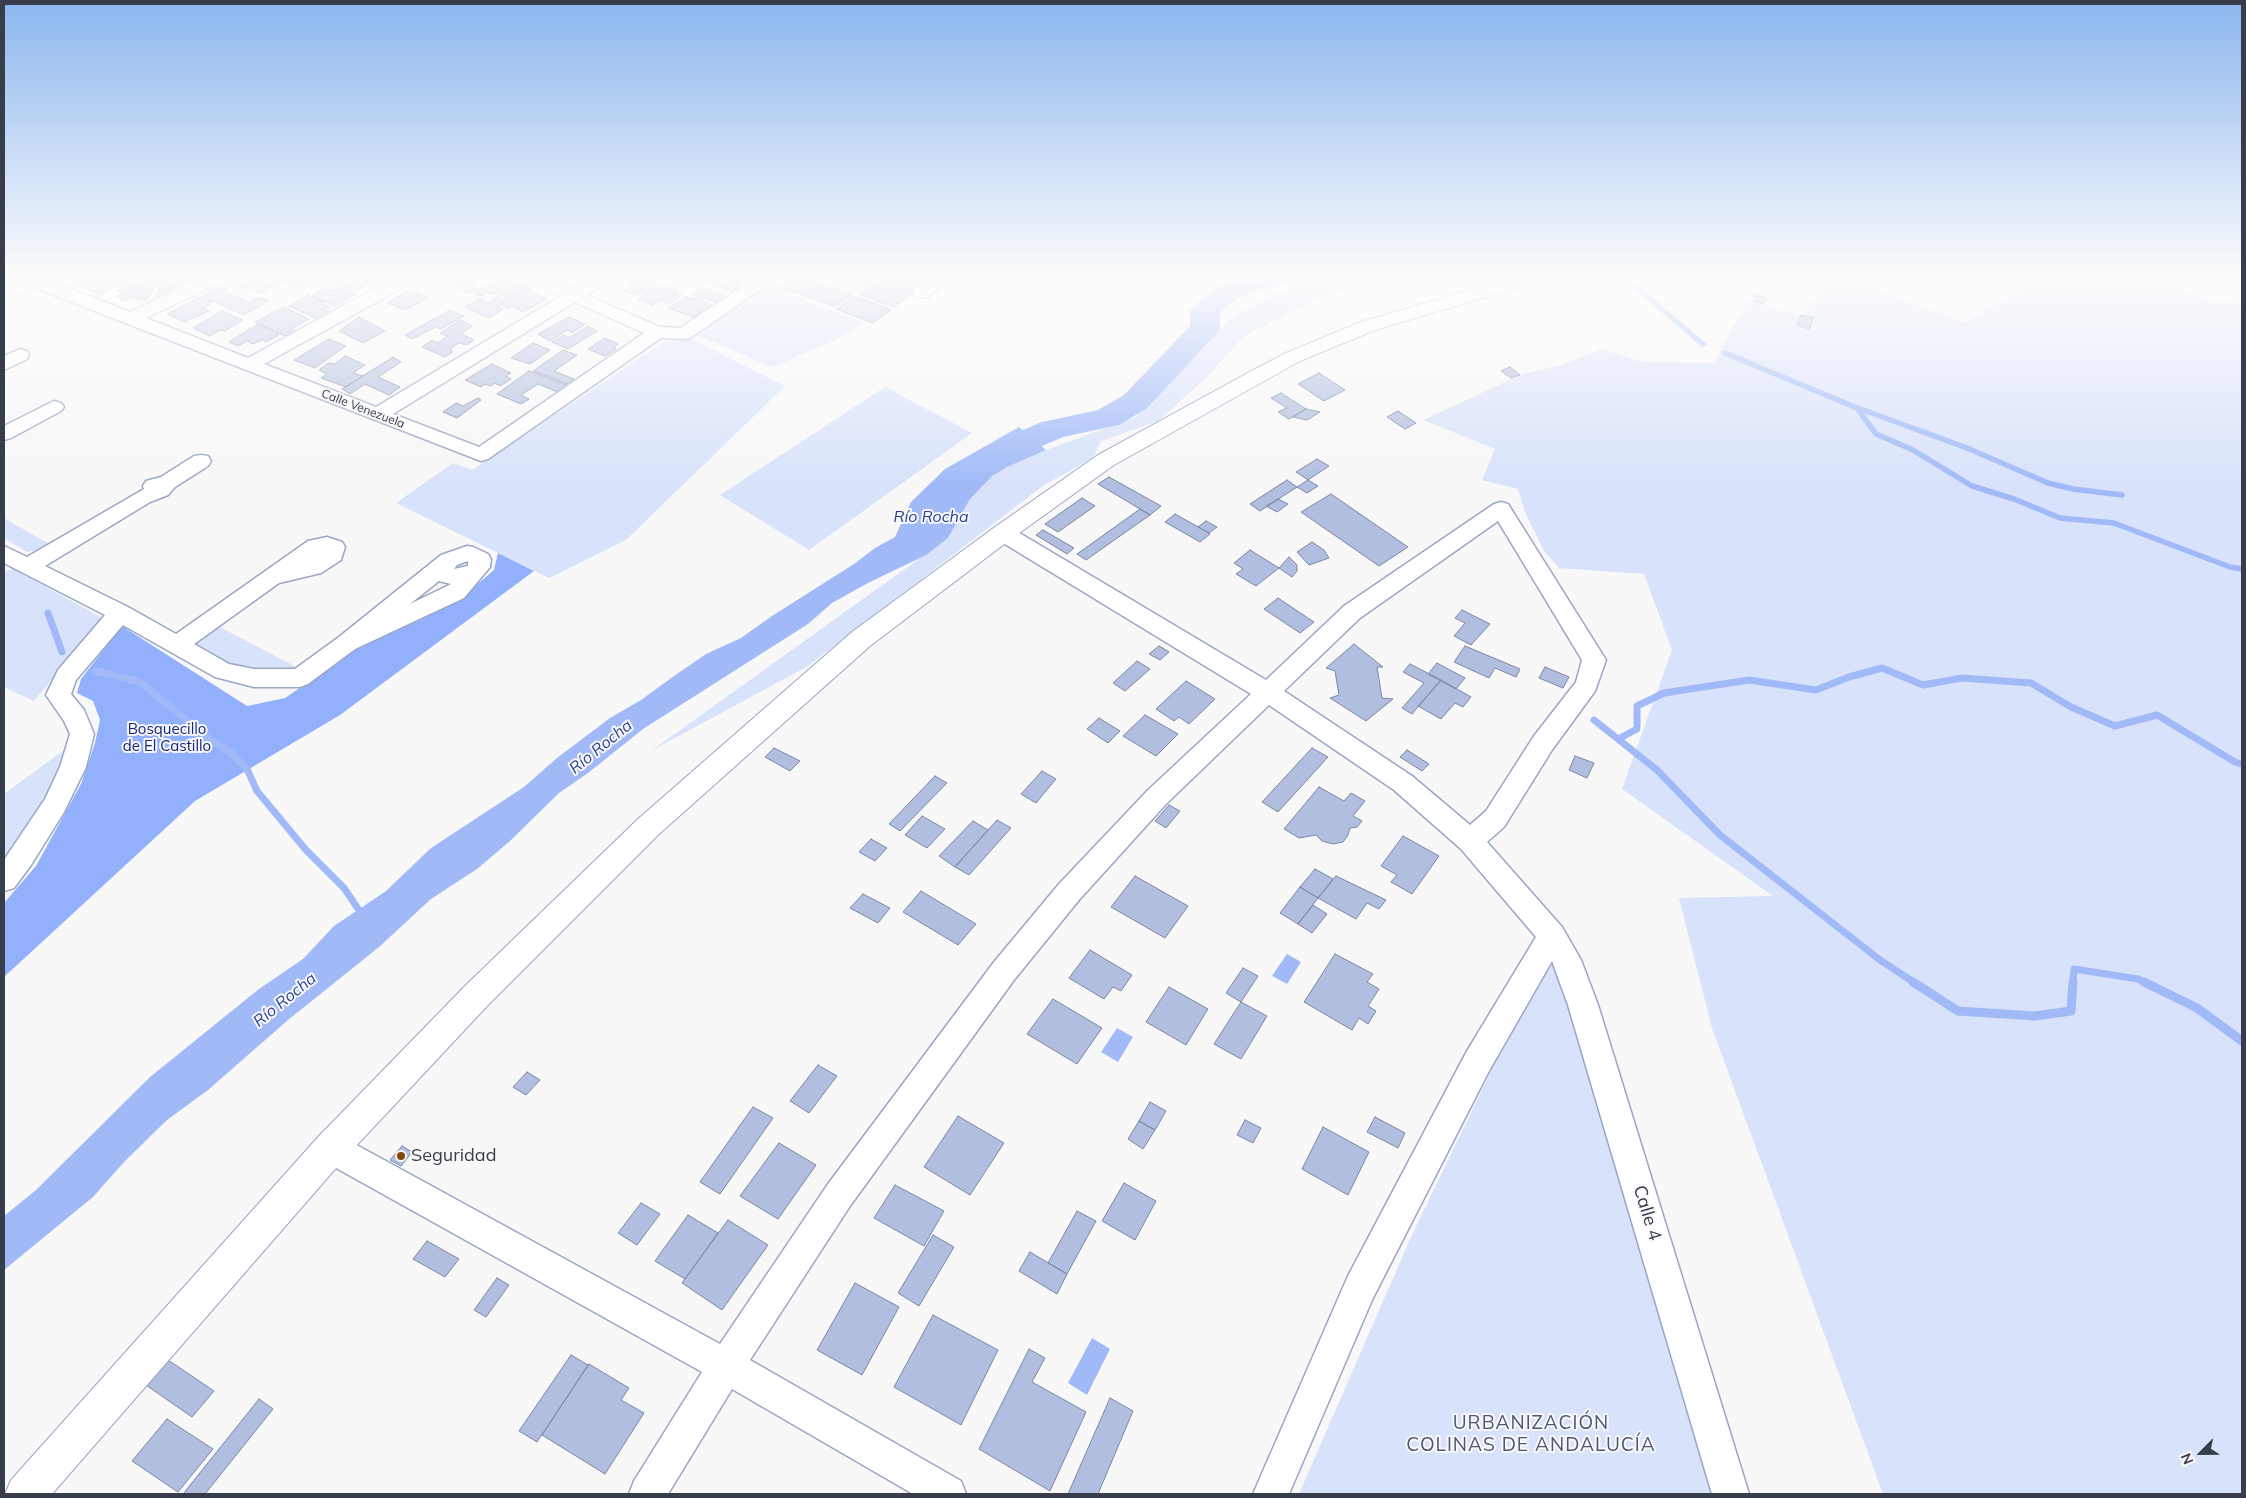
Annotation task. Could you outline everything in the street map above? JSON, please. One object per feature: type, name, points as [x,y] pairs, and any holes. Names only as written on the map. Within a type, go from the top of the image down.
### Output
[{"type":"street","name":"Calle Venezuela","points":[[194,344],[481,454],[640,344]]},
{"type":"street","points":[[249,365],[287,344]]},
{"type":"street","points":[[377,415],[494,344]]},
{"type":"street","points":[[26,1494],[331,1148],[477,995],[648,827],[861,639],[1003,533],[1106,460],[1293,358],[1326,344]]},
{"type":"street","points":[[4,364],[20,355]]},
{"type":"street","points":[[4,434],[54,407]]},
{"type":"street","points":[[28,567],[143,497],[161,490],[168,482],[201,461]]},
{"type":"street","points":[[647,1494],[726,1366],[839,1195],[1004,971],[1068,892],[1150,804],[1352,612],[1501,508],[1594,660],[1587,685],[1543,743],[1495,819],[1470,841]]},
{"type":"street","name":"Calle 4","points":[[1003,533],[1267,692],[1403,783],[1470,841],[1552,936],[1567,960],[1583,1005],[1731,1494]]},
{"type":"street","points":[[4,552],[28,567],[178,644],[223,671],[254,678],[300,678],[347,643],[454,556],[473,554],[480,559],[479,567],[456,592],[347,643]]},
{"type":"street","points":[[178,644],[272,577],[298,565]]},
{"type":"street","points":[[4,880],[22,857],[55,804],[74,767],[82,734],[75,717],[58,695],[66,676],[120,613]]},
{"type":"street","points":[[1271,1494],[1360,1288],[1478,1061],[1552,936]]},
{"type":"street","points":[[331,1148],[726,1366],[948,1494]]},
{"type":"shaded area","points":[[661,344],[701,344],[785,386],[626,540],[549,578],[396,503],[453,463],[472,470]]},
{"type":"shaded area","points":[[718,344],[826,344],[772,367]]},
{"type":"shaded area","points":[[1205,344],[1237,344],[1205,379],[1158,421],[1101,441],[1093,458],[1044,485],[808,666],[651,751],[948,538],[970,499],[996,472],[1046,450],[1136,417]]},
{"type":"shaded area","points":[[1724,344],[2242,344],[2242,1494],[1883,1494],[1712,1028],[1679,898],[1773,896],[1622,789],[1672,650],[1644,574],[1559,568],[1544,551],[1524,510],[1518,489],[1482,480],[1495,449],[1423,420],[1520,375],[1561,365],[1602,349],[1642,362],[1714,363]]},
{"type":"shaded area","points":[[885,387],[972,433],[809,550],[720,495]]},
{"type":"shaded area","points":[[4,518],[49,544],[40,550],[27,552],[4,538]]},
{"type":"shaded area","points":[[12,568],[104,619],[34,701],[4,687],[4,573]]},
{"type":"shaded area","points":[[214,624],[300,669],[262,671],[225,666],[192,647],[192,640]]},
{"type":"shaded area","points":[[71,745],[41,815],[4,871],[4,794]]},
{"type":"shaded area","points":[[1552,964],[1577,1027],[1715,1494],[1299,1494],[1411,1237],[1495,1063]]},
{"type":"green space","name":"Bosquecillo de El Castillo","points":[[498,553],[534,571],[340,715],[195,801],[4,977],[4,903],[36,866],[81,784],[95,743],[100,720],[93,701],[77,693],[81,679],[122,626],[247,706],[285,698],[366,643],[466,594],[494,570]]},
{"type":"water","name":"Río Rocha","points":[[1019,427],[1046,450],[996,472],[970,499],[948,538],[926,555],[832,603],[808,624],[643,729],[588,773],[559,793],[510,841],[477,869],[431,899],[379,947],[288,1020],[208,1090],[167,1120],[125,1161],[93,1197],[4,1270],[4,1216],[36,1190],[150,1077],[259,989],[303,959],[334,926],[386,891],[431,848],[524,787],[557,758],[610,718],[641,700],[706,654],[741,638],[854,564],[875,548],[895,537],[911,502],[945,469]]},
{"type":"water","points":[[1287,954],[1301,962],[1287,984],[1272,976]]},
{"type":"water","points":[[1117,1028],[1133,1037],[1118,1062],[1101,1052]]},
{"type":"water","points":[[1092,1338],[1110,1349],[1087,1395],[1068,1383]]},
{"type":"building","points":[[321,344],[341,344],[346,346],[315,368],[294,360]]},
{"type":"building","points":[[426,344],[458,344],[450,349],[453,352],[445,357],[422,347]]},
{"type":"building","points":[[532,344],[550,350],[530,364],[511,358]]},
{"type":"building","points":[[556,344],[576,344],[568,349]]},
{"type":"building","points":[[596,344],[618,344],[614,347],[616,349],[605,356],[588,349]]},
{"type":"building","points":[[563,350],[577,355],[554,371],[574,379],[568,384],[533,371]]},
{"type":"building","points":[[345,356],[365,365],[353,373],[363,376],[346,387],[321,378],[327,374],[319,370],[328,363],[335,364]]},
{"type":"building","points":[[393,357],[401,362],[378,377],[400,387],[389,395],[365,384],[350,394],[342,389]]},
{"type":"building","points":[[492,364],[511,373],[506,376],[511,379],[500,386],[495,383],[491,386],[485,384],[481,387],[465,380]]},
{"type":"building","points":[[1510,367],[1520,375],[1511,378],[1501,371]]},
{"type":"building","points":[[529,371],[567,385],[558,392],[538,384],[521,395],[529,399],[521,404],[497,394]]},
{"type":"building","points":[[1319,373],[1345,390],[1324,401],[1298,384]]},
{"type":"building","points":[[1281,393],[1306,409],[1289,419],[1278,412],[1287,408],[1271,398]]},
{"type":"building","points":[[478,398],[481,400],[457,418],[443,412],[456,403],[463,406]]},
{"type":"building","points":[[1306,409],[1320,412],[1307,420],[1293,417]]},
{"type":"building","points":[[1398,411],[1416,423],[1405,429],[1387,417]]},
{"type":"building","points":[[1317,459],[1329,466],[1308,480],[1296,472]]},
{"type":"building","points":[[1109,477],[1161,506],[1150,515],[1098,484]]},
{"type":"building","points":[[1287,480],[1297,487],[1260,511],[1250,504]]},
{"type":"building","points":[[1308,480],[1318,486],[1307,493],[1297,487]]},
{"type":"building","points":[[1331,494],[1408,547],[1379,566],[1301,512]]},
{"type":"building","points":[[1082,498],[1095,506],[1058,532],[1045,524]]},
{"type":"building","points":[[1278,499],[1288,504],[1277,512],[1266,506]]},
{"type":"building","points":[[1140,509],[1150,515],[1086,560],[1077,554]]},
{"type":"building","points":[[1175,514],[1210,534],[1200,542],[1165,522]]},
{"type":"building","points":[[1206,521],[1217,527],[1209,533],[1198,527]]},
{"type":"building","points":[[1043,530],[1074,548],[1067,554],[1036,535]]},
{"type":"building","points":[[1312,542],[1324,550],[1329,558],[1309,565],[1297,552]]},
{"type":"building","points":[[1250,550],[1279,568],[1256,586],[1236,574],[1243,569],[1234,563]]},
{"type":"building","points":[[1289,557],[1297,565],[1297,571],[1292,577],[1279,568]]},
{"type":"building","points":[[1278,598],[1314,622],[1300,633],[1264,609]]},
{"type":"building","points":[[1462,610],[1490,624],[1471,645],[1454,636],[1465,623],[1455,618]]},
{"type":"building","points":[[1354,644],[1383,667],[1377,667],[1382,698],[1393,699],[1366,721],[1330,698],[1339,695],[1335,671],[1326,668]]},
{"type":"building","points":[[1159,646],[1169,652],[1160,660],[1149,654]]},
{"type":"building","points":[[1465,646],[1520,669],[1516,677],[1495,668],[1489,678],[1454,662]]},
{"type":"building","points":[[1137,661],[1150,669],[1125,691],[1113,683]]},
{"type":"building","points":[[1437,663],[1465,678],[1456,689],[1428,674]]},
{"type":"building","points":[[1410,664],[1441,680],[1412,714],[1402,708],[1424,683],[1403,672]]},
{"type":"building","points":[[1545,667],[1569,677],[1563,688],[1539,678]]},
{"type":"building","points":[[1441,680],[1471,697],[1463,707],[1455,703],[1441,719],[1418,706]]},
{"type":"building","points":[[1186,681],[1215,699],[1189,724],[1179,717],[1174,721],[1156,709]]},
{"type":"building","points":[[1145,715],[1178,734],[1156,756],[1123,736]]},
{"type":"building","points":[[1099,718],[1120,731],[1108,743],[1087,729]]},
{"type":"building","points":[[774,748],[800,761],[790,771],[765,757]]},
{"type":"building","points":[[1312,748],[1328,757],[1278,812],[1262,802]]},
{"type":"building","points":[[1407,750],[1429,764],[1422,771],[1400,757]]},
{"type":"building","points":[[1575,756],[1594,763],[1587,778],[1569,770]]},
{"type":"building","points":[[1042,771],[1056,779],[1036,803],[1021,794]]},
{"type":"building","points":[[935,776],[947,783],[900,831],[889,824]]},
{"type":"building","points":[[1319,787],[1344,801],[1351,793],[1365,801],[1353,816],[1362,821],[1357,827],[1350,828],[1343,842],[1333,844],[1322,841],[1316,835],[1299,838],[1284,829]]},
{"type":"building","points":[[1169,805],[1180,811],[1166,828],[1155,821]]},
{"type":"building","points":[[922,816],[945,829],[927,848],[905,835]]},
{"type":"building","points":[[997,820],[1011,828],[969,875],[955,867]]},
{"type":"building","points":[[973,821],[988,830],[955,867],[939,856]]},
{"type":"building","points":[[1403,836],[1439,856],[1412,894],[1391,882],[1397,875],[1381,866]]},
{"type":"building","points":[[871,839],[887,848],[875,861],[859,852]]},
{"type":"building","points":[[1315,869],[1333,879],[1318,898],[1300,887]]},
{"type":"building","points":[[1135,876],[1188,906],[1165,938],[1111,907]]},
{"type":"building","points":[[1336,876],[1386,900],[1379,909],[1367,903],[1356,919],[1318,898]]},
{"type":"building","points":[[1300,887],[1318,898],[1298,924],[1280,913]]},
{"type":"building","points":[[921,891],[976,924],[958,945],[903,912]]},
{"type":"building","points":[[863,894],[890,908],[878,923],[850,908]]},
{"type":"building","points":[[1313,905],[1327,914],[1312,933],[1298,924]]},
{"type":"building","points":[[1090,950],[1132,975],[1121,991],[1113,987],[1104,999],[1069,978]]},
{"type":"building","points":[[1335,954],[1373,974],[1367,982],[1379,989],[1368,1006],[1376,1011],[1368,1024],[1359,1018],[1352,1030],[1304,1002]]},
{"type":"building","points":[[1243,968],[1258,976],[1241,1002],[1226,993]]},
{"type":"building","points":[[1169,987],[1208,1009],[1186,1045],[1146,1022]]},
{"type":"building","points":[[1053,999],[1102,1028],[1077,1064],[1027,1034]]},
{"type":"building","points":[[1241,1002],[1267,1016],[1241,1059],[1214,1044]]},
{"type":"building","points":[[818,1065],[837,1076],[809,1113],[790,1101]]},
{"type":"building","points":[[527,1072],[540,1080],[526,1095],[513,1087]]},
{"type":"building","points":[[1150,1102],[1166,1111],[1155,1130],[1139,1121]]},
{"type":"building","points":[[753,1107],[773,1118],[720,1194],[700,1182]]},
{"type":"building","points":[[958,1116],[1004,1143],[970,1195],[924,1167]]},
{"type":"building","points":[[1375,1117],[1405,1133],[1398,1148],[1367,1132]]},
{"type":"building","points":[[1245,1120],[1261,1128],[1253,1143],[1237,1135]]},
{"type":"building","points":[[1139,1121],[1155,1130],[1143,1149],[1128,1139]]},
{"type":"building","points":[[1323,1127],[1369,1152],[1348,1195],[1302,1169]]},
{"type":"building","points":[[779,1143],[816,1165],[778,1219],[740,1196]]},
{"type":"building","name":"Seguridad","points":[[402,1146],[412,1152],[401,1166],[390,1160]]},
{"type":"building","points":[[1124,1183],[1156,1201],[1135,1240],[1102,1221]]},
{"type":"building","points":[[895,1185],[944,1211],[924,1246],[874,1218]]},
{"type":"building","points":[[641,1203],[660,1214],[637,1245],[618,1233]]},
{"type":"building","points":[[1077,1211],[1096,1221],[1067,1274],[1048,1263]]},
{"type":"building","points":[[688,1215],[718,1233],[685,1279],[655,1261]]},
{"type":"building","points":[[728,1220],[768,1245],[722,1310],[682,1283]]},
{"type":"building","points":[[933,1235],[954,1247],[919,1306],[898,1293]]},
{"type":"building","points":[[427,1241],[459,1259],[445,1277],[413,1259]]},
{"type":"building","points":[[1030,1252],[1067,1274],[1057,1294],[1019,1271]]},
{"type":"building","points":[[497,1278],[509,1285],[486,1317],[474,1310]]},
{"type":"building","points":[[855,1283],[899,1307],[862,1375],[817,1350]]},
{"type":"building","points":[[933,1315],[998,1350],[961,1425],[894,1387]]},
{"type":"building","points":[[1029,1349],[1045,1358],[1032,1382],[1086,1412],[1050,1491],[979,1449]]},
{"type":"building","points":[[571,1355],[588,1365],[537,1442],[519,1431]]},
{"type":"building","points":[[168,1360],[214,1391],[192,1417],[146,1385]]},
{"type":"building","points":[[589,1364],[629,1388],[621,1400],[644,1413],[605,1474],[542,1435]]},
{"type":"building","points":[[1110,1398],[1133,1411],[1098,1494],[1068,1494]]},
{"type":"building","points":[[259,1399],[273,1409],[205,1494],[183,1494]]},
{"type":"building","points":[[167,1419],[213,1449],[178,1492],[132,1461]]},
{"type":"waterway","name":"Río Rocha","points":[[984,466],[1018,444],[1054,429],[1108,418],[1135,402],[1190,344]]},
{"type":"waterway","points":[[1725,353],[1857,408],[1876,434],[1913,450],[1972,486],[2014,499],[2060,518],[2114,523],[2230,567],[2242,569]]},
{"type":"waterway","points":[[1858,408],[1967,448],[2048,483],[2073,489],[2122,495]]},
{"type":"waterway","points":[[48,613],[62,652]]},
{"type":"waterway","points":[[1618,739],[1637,729],[1637,706],[1664,693],[1749,680],[1816,690],[1849,677],[1882,668],[1923,685],[1962,678],[2031,683],[2071,707],[2115,726],[2157,715],[2235,762],[2242,764]]},
{"type":"waterway","points":[[96,671],[140,682],[208,738],[230,752],[247,769],[257,791],[306,850],[344,888],[363,916]]},
{"type":"waterway","points":[[1594,720],[1657,770],[1720,835],[1880,960],[1915,983]]},
{"type":"waterway","points":[[2073,983],[2074,969],[2138,979],[2144,982]]},
{"type":"waterway","points":[[1913,982],[1958,1011],[2035,1016],[2071,1011],[2073,982]]},
{"type":"waterway","points":[[2144,982],[2197,1008],[2242,1041]]},
{"type":"place","name":"Seguridad","points":[[401,1156]]},
{"type":"district","name":"URBANIZACIÓN COLINAS DE ANDALUCÍA","points":[[1531,1434]]}]
